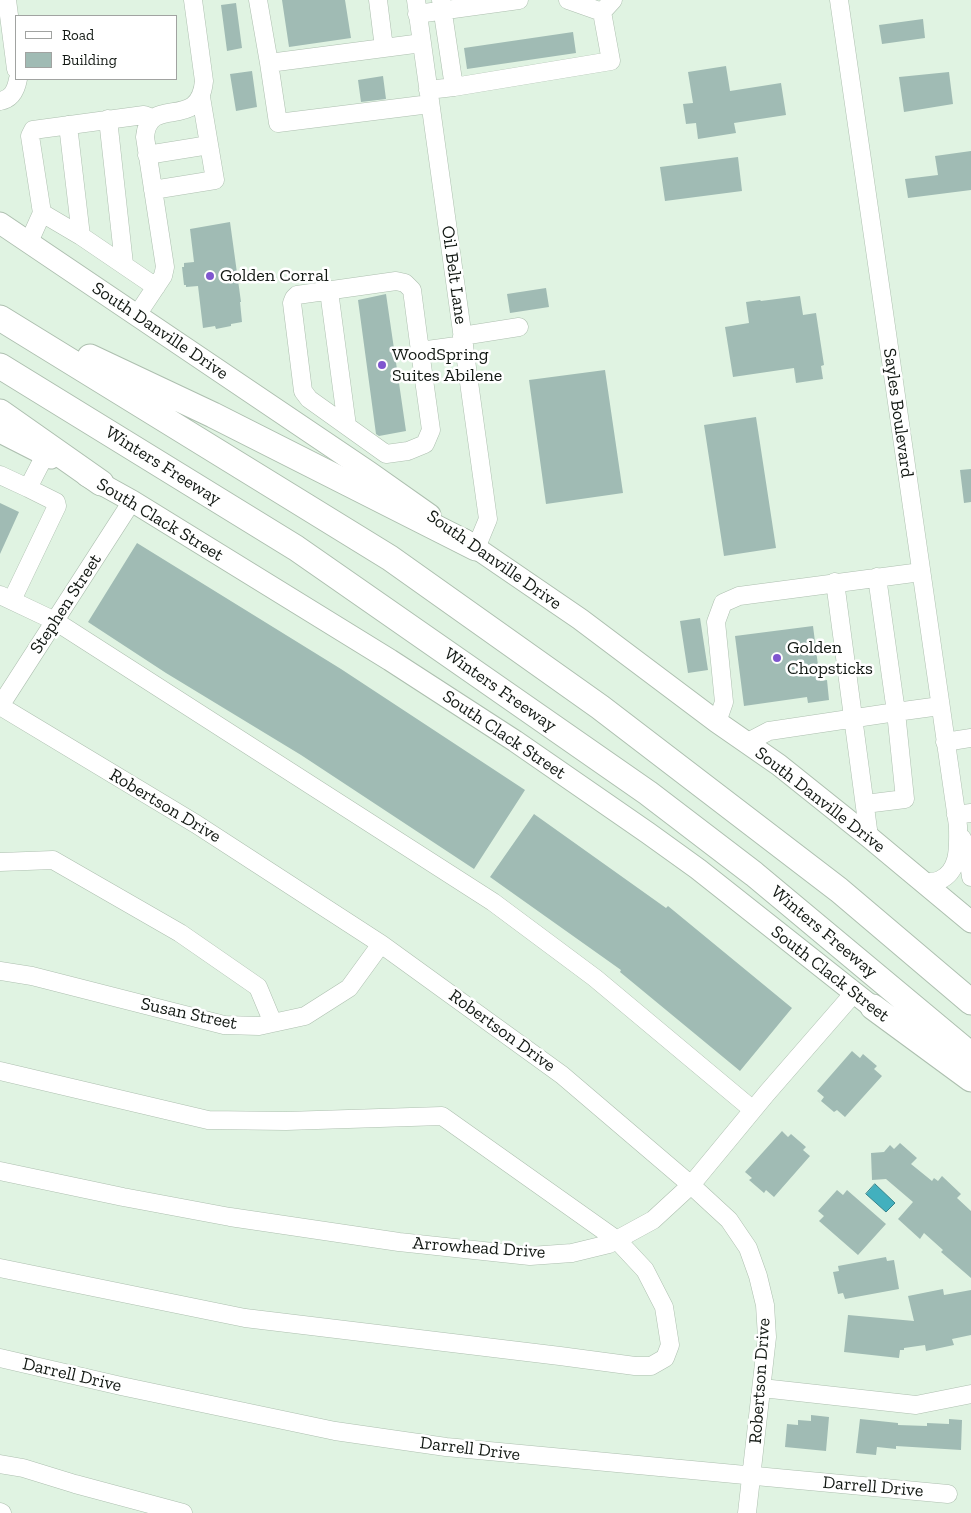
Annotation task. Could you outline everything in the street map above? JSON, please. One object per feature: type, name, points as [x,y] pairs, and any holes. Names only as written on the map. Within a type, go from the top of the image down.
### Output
[{"type":"highway","points":[[0,317],[213,415],[476,548]]},
{"type":"highway","points":[[0,317],[398,564],[600,707],[739,813],[839,890],[971,1002]]},
{"type":"highway","name":"Winters Freeway","points":[[0,366],[296,548],[648,793],[754,874],[971,1055]]},
{"type":"highway","points":[[0,412],[101,483]]},
{"type":"highway","points":[[864,1000],[971,1078]]},
{"type":"main road","name":"South Danville Drive","points":[[0,223],[369,472],[580,619],[717,722],[779,765],[971,922]]},
{"type":"main road","name":"South Clack Street","points":[[0,432],[101,483],[132,501],[390,660],[515,741],[691,864],[864,1000],[971,1090]]},
{"type":"street","points":[[7,0],[15,61]]},
{"type":"street","points":[[153,190],[215,180],[201,97],[204,81],[193,0]]},
{"type":"street","points":[[258,0],[278,123],[429,97],[454,87],[611,62],[608,6],[568,0]]},
{"type":"street","points":[[378,0],[384,48]]},
{"type":"street","points":[[416,7],[519,0]]},
{"type":"street","name":"Sayles Boulevard","points":[[839,0],[940,706],[962,818],[971,877]]},
{"type":"street","points":[[442,5],[454,87]]},
{"type":"street","name":"Oil Belt Lane","points":[[416,7],[488,519],[476,548]]},
{"type":"street","points":[[269,63],[384,48],[423,51],[449,56]]},
{"type":"street","points":[[0,100],[6,100],[14,93],[18,80]]},
{"type":"street","points":[[137,316],[163,276],[165,267],[145,137],[146,129],[152,118],[157,115],[192,108],[201,97]]},
{"type":"street","points":[[29,242],[42,213],[30,136],[33,130],[144,115],[152,118]]},
{"type":"street","points":[[108,119],[124,264]]},
{"type":"street","points":[[68,125],[80,236]]},
{"type":"street","points":[[148,155],[209,145]]},
{"type":"street","points":[[42,213],[124,264],[156,287]]},
{"type":"street","points":[[396,281],[405,283],[412,290],[420,350],[431,430],[425,444],[408,451],[386,454],[309,399],[303,390],[292,303],[298,295],[396,281]]},
{"type":"street","points":[[329,291],[347,426]]},
{"type":"street","points":[[420,350],[519,327]]},
{"type":"street","points":[[28,488],[45,455]]},
{"type":"street","points":[[0,475],[56,502],[57,506],[6,598],[55,621],[494,902],[595,978],[754,1110]]},
{"type":"street","name":"Stephen Street","points":[[0,706],[132,501]]},
{"type":"street","points":[[717,722],[724,702],[716,622],[722,603],[739,596],[921,572]]},
{"type":"street","points":[[865,804],[904,798],[896,712],[877,577]]},
{"type":"street","points":[[835,582],[869,837]]},
{"type":"street","name":"Robertson Drive","points":[[0,706],[196,824],[381,944],[562,1075],[691,1185],[729,1220],[748,1248],[758,1276],[765,1305],[767,1337],[747,1513]]},
{"type":"street","points":[[746,743],[769,731],[940,706]]},
{"type":"street","points":[[946,742],[971,738]]},
{"type":"street","name":"Sayles Boulevard","points":[[924,883],[940,880],[953,868],[957,857],[962,818]]},
{"type":"street","points":[[0,862],[53,860],[180,933],[258,987],[273,1023]]},
{"type":"street","name":"Susan Street","points":[[0,971],[32,976],[224,1025],[259,1026],[305,1016],[349,988],[381,944]]},
{"type":"street","name":"Arrowhead Drive","points":[[0,1171],[230,1217],[399,1242],[530,1256],[572,1253],[609,1244],[653,1220],[691,1185],[754,1110],[864,1000]]},
{"type":"street","points":[[0,1071],[208,1120],[286,1121],[442,1116],[617,1240],[645,1270],[664,1307],[670,1345],[666,1358],[651,1366],[635,1366],[245,1318],[0,1268]]},
{"type":"street","name":"Darrell Drive","points":[[0,1358],[131,1388],[344,1432],[446,1447],[948,1494]]},
{"type":"street","points":[[762,1388],[916,1405],[971,1394]]},
{"type":"street","points":[[0,1464],[23,1468],[183,1513]]},
{"type":"water","points":[[875,1184],[895,1203],[886,1212],[866,1194]]},
{"type":"building","points":[[282,0],[345,0],[351,38],[289,47]]},
{"type":"building","points":[[236,3],[242,48],[227,51],[221,5]]},
{"type":"building","points":[[923,19],[925,38],[882,44],[879,25]]},
{"type":"building","points":[[573,32],[576,53],[467,69],[464,48]]},
{"type":"building","points":[[726,66],[730,91],[781,83],[786,115],[734,123],[736,133],[698,139],[696,123],[686,124],[683,104],[693,103],[688,72]]},
{"type":"building","points":[[252,71],[257,107],[236,111],[230,74]]},
{"type":"building","points":[[949,72],[953,104],[904,112],[899,77]]},
{"type":"building","points":[[383,76],[386,99],[361,102],[358,80]]},
{"type":"building","points":[[971,151],[971,190],[908,198],[905,179],[938,175],[935,156]]},
{"type":"building","points":[[738,157],[742,191],[665,201],[660,167]]},
{"type":"building","name":"Golden Corral","points":[[230,222],[242,322],[216,329],[215,326],[203,328],[198,286],[186,287],[184,285],[182,267],[184,267],[184,263],[194,262],[190,229]]},
{"type":"building","points":[[546,288],[549,307],[510,313],[507,294]]},
{"type":"building","name":"WoodSpring Suites Abilene","points":[[386,294],[406,431],[379,436],[376,434],[358,300]]},
{"type":"building","points":[[800,296],[803,315],[816,313],[824,365],[821,366],[823,379],[796,383],[794,368],[733,377],[725,327],[749,323],[746,302]]},
{"type":"building","points":[[605,370],[623,493],[546,504],[529,380]]},
{"type":"building","points":[[756,417],[776,548],[724,556],[704,425]]},
{"type":"building","points":[[971,469],[971,502],[964,503],[960,470]]},
{"type":"building","points":[[0,503],[19,512],[0,554]]},
{"type":"building","points":[[137,543],[341,669],[525,790],[474,869],[301,755],[166,673],[88,622]]},
{"type":"building","points":[[700,618],[708,670],[688,673],[680,621]]},
{"type":"building","name":"Golden Chopsticks","points":[[813,626],[820,681],[827,680],[829,700],[808,703],[807,697],[744,706],[735,636]]},
{"type":"building","points":[[534,814],[666,908],[668,906],[792,1008],[740,1071],[620,972],[621,970],[490,877]]},
{"type":"building","points":[[852,1051],[860,1058],[863,1054],[877,1066],[874,1069],[882,1076],[845,1117],[837,1110],[834,1112],[821,1101],[824,1097],[817,1091]]},
{"type":"building","points":[[782,1131],[788,1137],[791,1134],[806,1147],[803,1150],[810,1156],[774,1197],[766,1190],[764,1193],[749,1180],[752,1178],[745,1172]]},
{"type":"building","points":[[900,1143],[917,1158],[911,1164],[932,1181],[934,1178],[938,1181],[942,1176],[961,1194],[957,1198],[971,1211],[971,1278],[941,1252],[943,1250],[924,1233],[920,1239],[898,1219],[913,1202],[886,1179],[872,1180],[871,1153],[884,1152],[890,1145],[894,1149]]},
{"type":"building","points":[[837,1190],[843,1195],[847,1190],[886,1224],[858,1255],[819,1221],[824,1216],[818,1211]]},
{"type":"building","points":[[886,1257],[887,1261],[894,1260],[899,1289],[845,1299],[843,1293],[838,1294],[833,1272],[839,1271],[838,1266]]},
{"type":"building","points":[[943,1289],[944,1295],[971,1290],[971,1335],[952,1339],[954,1345],[926,1351],[925,1345],[904,1348],[904,1350],[900,1350],[899,1358],[844,1352],[848,1315],[914,1321],[908,1296]]},
{"type":"building","points":[[811,1415],[829,1417],[826,1451],[785,1447],[787,1424],[798,1425],[798,1420],[811,1421]]},
{"type":"building","points":[[860,1419],[898,1423],[898,1425],[927,1426],[927,1423],[949,1424],[949,1419],[962,1420],[961,1450],[896,1446],[896,1449],[877,1447],[876,1455],[856,1453]]},
{"type":"place","name":"Golden Corral","points":[[210,276]]},
{"type":"place","name":"WoodSpring Suites Abilene","points":[[382,365]]},
{"type":"place","name":"Golden Chopsticks","points":[[777,658]]}]
